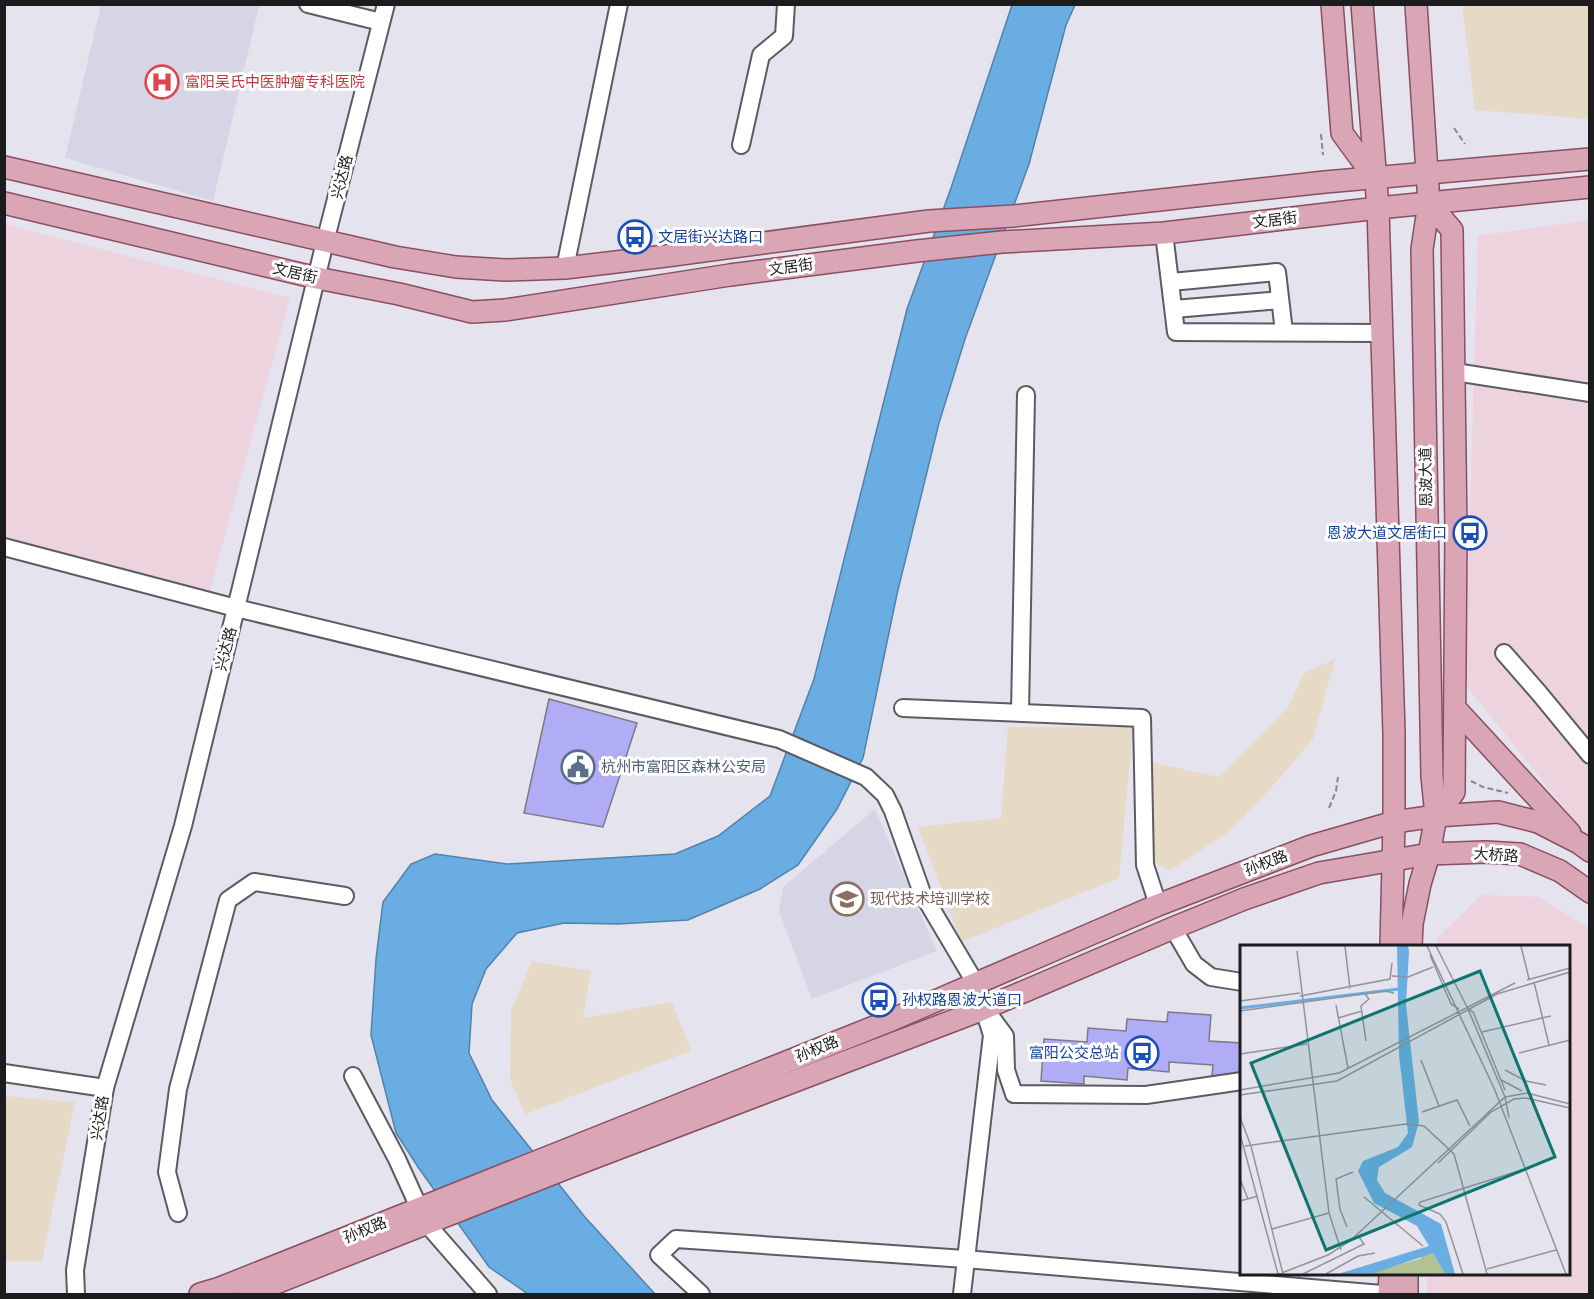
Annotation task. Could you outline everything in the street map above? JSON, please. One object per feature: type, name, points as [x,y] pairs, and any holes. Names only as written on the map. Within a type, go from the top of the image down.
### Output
[{"type":"main road","points":[[1332,4],[1342,133],[1375,178]]},
{"type":"main road","points":[[1362,4],[1378,208],[1382,333],[1394,733],[1392,945]]},
{"type":"main road","name":"恩波大道","points":[[1411,945],[1412,924],[1436,816],[1431,764],[1422,249],[1429,203],[1416,4]]},
{"type":"main road","name":"文居街","points":[[4,167],[396,257],[456,267],[505,270],[565,268],[929,221],[1014,216],[1325,182],[1590,159]]},
{"type":"main road","name":"文居街","points":[[4,203],[317,278],[399,294],[472,312],[505,310],[730,275],[917,251],[1002,242],[1164,233],[1378,208],[1590,187]]},
{"type":"main road","points":[[1429,203],[1452,230],[1455,372],[1454,792],[1436,816]]},
{"type":"main road","points":[[1455,708],[1584,847]]},
{"type":"main road","points":[[1436,816],[1498,812],[1538,822],[1584,847]]},
{"type":"main road","name":"孙权路","points":[[564,1160],[1158,905],[1311,846],[1394,822],[1436,816]]},
{"type":"main road","name":"大桥路","points":[[1429,854],[1486,852],[1520,854],[1560,872],[1590,892]]},
{"type":"main road","name":"孙权路","points":[[200,1294],[423,1215],[564,1160],[985,1008],[1244,899],[1319,873],[1429,854]]},
{"type":"main road","name":"孙权路","points":[[248,1294],[423,1215]]},
{"type":"main road","points":[[1389,1275],[1389,1294]]},
{"type":"main road","points":[[1407,1275],[1407,1294]]},
{"type":"street","points":[[308,4],[381,22]]},
{"type":"street","name":"兴达路","points":[[76,1294],[75,1270],[105,1088],[183,826],[325,242],[386,4]]},
{"type":"street","points":[[565,268],[619,4]]},
{"type":"street","points":[[741,145],[761,55],[784,36],[786,4]]},
{"type":"street","points":[[1164,233],[1176,332],[1382,333]]},
{"type":"street","points":[[1171,282],[1277,272],[1284,332]]},
{"type":"street","points":[[1173,309],[1280,300]]},
{"type":"street","points":[[1455,372],[1590,393]]},
{"type":"street","points":[[1020,712],[1026,395]]},
{"type":"street","points":[[4,547],[236,608],[779,739],[866,777],[885,795],[893,811],[922,893],[976,984],[992,1035],[962,1294]]},
{"type":"street","points":[[1504,653],[1590,755]]},
{"type":"street","points":[[903,708],[1142,718],[1145,864],[1158,905]]},
{"type":"street","points":[[178,1213],[167,1172],[178,1089],[228,900],[254,882],[345,896]]},
{"type":"street","points":[[1173,928],[1194,964],[1211,977],[1240,982]]},
{"type":"street","points":[[985,1008],[1005,1036],[1006,1070],[1014,1094],[1146,1095],[1240,1081]]},
{"type":"street","points":[[4,1072],[105,1088]]},
{"type":"street","points":[[353,1076],[423,1215],[488,1294]]},
{"type":"street","points":[[701,1294],[659,1255],[676,1239],[965,1259],[1382,1294]]},
{"type":"path","points":[[1454,128],[1465,144]]},
{"type":"path","points":[[1321,134],[1323,155]]},
{"type":"path","points":[[1329,808],[1336,791],[1338,777]]},
{"type":"path","points":[[1471,781],[1483,787],[1510,794]]},
{"type":"shaded area","name":"富阳吴氏中医肿瘤专科医院","points":[[101,5],[259,6],[213,201],[65,158]]},
{"type":"shaded area","points":[[1462,5],[1589,5],[1589,119],[1475,110]]},
{"type":"shaded area","points":[[1589,220],[1589,835],[1583,831],[1465,684],[1478,236]]},
{"type":"shaded area","points":[[4,224],[290,298],[208,597],[5,544]]},
{"type":"shaded area","points":[[1335,659],[1313,739],[1278,780],[1231,830],[1171,870],[1154,863],[1151,762],[1219,777],[1289,706],[1304,673]]},
{"type":"shaded area","points":[[1008,727],[1133,727],[1119,878],[961,942],[918,827],[1001,818]]},
{"type":"shaded area","name":"现代技术培训学校","points":[[875,809],[937,951],[812,999],[779,911],[783,887]]},
{"type":"shaded area","points":[[1482,895],[1538,897],[1589,928],[1589,1294],[1427,1294],[1427,1275],[1570,1275],[1570,945],[1437,945],[1438,937]]},
{"type":"shaded area","points":[[532,961],[591,971],[583,1018],[672,1002],[691,1051],[525,1114],[510,1079],[511,1011]]},
{"type":"shaded area","points":[[4,1096],[75,1102],[42,1261],[5,1261]]},
{"type":"water","points":[[1012,5],[1075,5],[1066,25],[1029,164],[965,339],[939,423],[897,594],[863,758],[837,809],[798,865],[760,889],[688,920],[618,924],[564,923],[517,933],[486,969],[472,1004],[469,1053],[492,1100],[584,1216],[655,1294],[528,1294],[489,1267],[396,1133],[371,1035],[376,959],[383,902],[411,864],[435,854],[507,864],[675,854],[718,836],[770,796],[814,679],[907,309],[951,188]]},
{"type":"building","name":"杭州市富阳区森林公安局","points":[[549,699],[637,723],[603,827],[524,813]]},
{"type":"building","name":"富阳公交总站","points":[[1168,1012],[1211,1015],[1209,1041],[1240,1043],[1240,1079],[1212,1076],[1213,1065],[1169,1062],[1169,1072],[1128,1068],[1127,1080],[1084,1076],[1084,1084],[1041,1081],[1044,1039],[1087,1042],[1088,1028],[1126,1031],[1127,1019],[1167,1022]]},
{"type":"place","name":"富阳吴氏中医肿瘤专科医院","points":[[162,82]]},
{"type":"place","name":"文居街兴达路口","points":[[635,237]]},
{"type":"place","name":"恩波大道文居街口","points":[[1470,533]]},
{"type":"place","name":"杭州市富阳区森林公安局","points":[[578,767]]},
{"type":"place","name":"现代技术培训学校","points":[[847,899]]},
{"type":"place","name":"孙权路恩波大道口","points":[[879,1000]]},
{"type":"place","name":"富阳公交总站","points":[[1142,1053]]}]
